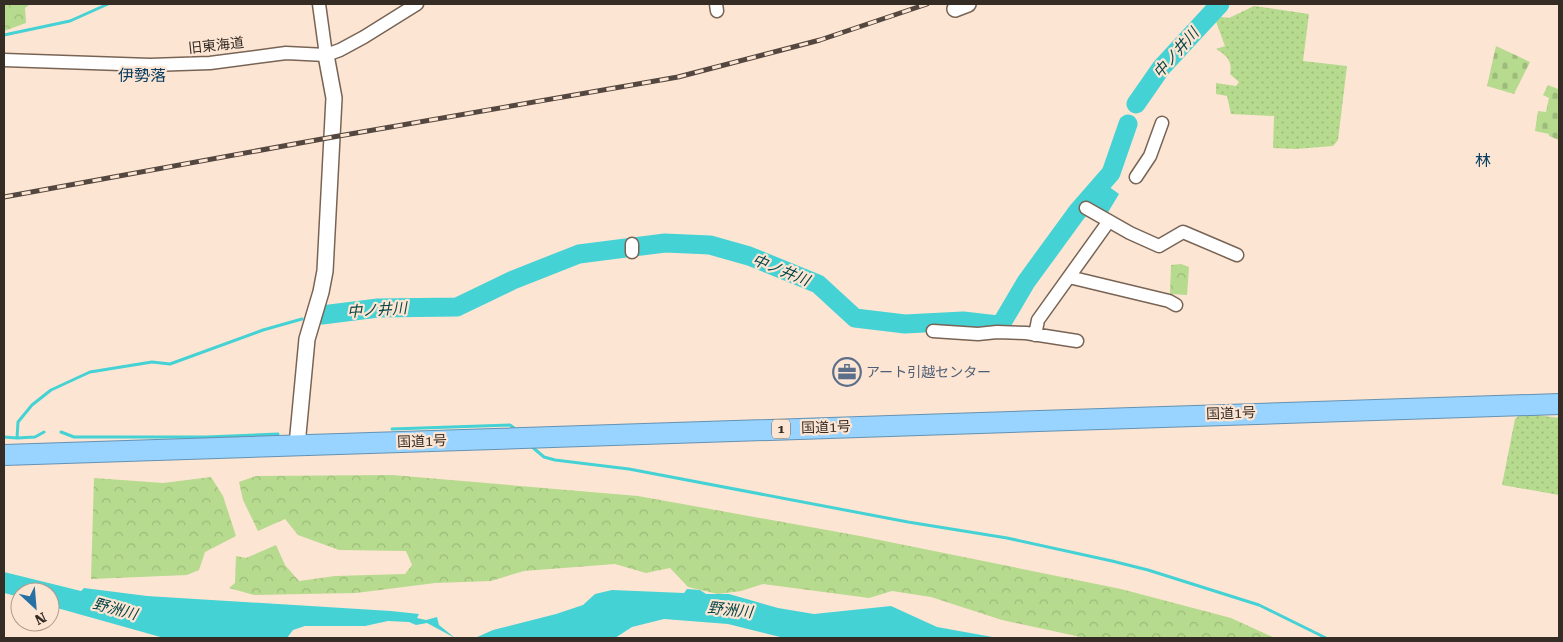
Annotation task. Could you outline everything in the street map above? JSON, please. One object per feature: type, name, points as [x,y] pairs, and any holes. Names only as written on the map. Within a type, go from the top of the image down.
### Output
[{"type":"highway","name":"国道1号","points":[[4,455],[1559,404]]},
{"type":"street","points":[[297,445],[307,339],[322,292],[325,271],[334,98],[319,4]]},
{"type":"street","name":"旧東海道","points":[[4,60],[150,65],[210,63],[286,53],[326,55],[364,37],[417,4]]},
{"type":"street","points":[[1136,177],[1150,156],[1162,123]]},
{"type":"street","points":[[1086,208],[1159,246],[1183,232],[1237,255]]},
{"type":"street","points":[[1035,335],[1038,320],[1109,221]]},
{"type":"street","points":[[1069,277],[1169,301],[1176,305]]},
{"type":"street","points":[[933,331],[1035,335],[1078,341]]},
{"type":"green space","points":[[4,4],[30,4],[25,8],[26,23],[4,31]]},
{"type":"green space","points":[[1254,6],[1309,14],[1303,61],[1347,66],[1338,140],[1333,146],[1296,149],[1273,148],[1274,116],[1231,114],[1227,96],[1216,94],[1216,83],[1236,86],[1239,82],[1230,74],[1231,69],[1228,59],[1216,49],[1225,46],[1214,16],[1229,18]]},
{"type":"green space","points":[[1496,46],[1530,62],[1514,94],[1487,86]]},
{"type":"green space","points":[[1548,85],[1558,89],[1559,87],[1559,140],[1549,136],[1549,134],[1535,131],[1538,111],[1546,112],[1549,98],[1543,95]]},
{"type":"green space","points":[[1181,264],[1189,267],[1187,295],[1170,294],[1171,265]]},
{"type":"green space","points":[[1522,413],[1559,418],[1559,495],[1502,485],[1515,419]]},
{"type":"green space","points":[[392,475],[638,496],[860,536],[1121,589],[1231,618],[1275,638],[1085,638],[1002,620],[931,597],[892,591],[869,598],[763,584],[741,591],[718,594],[688,587],[670,568],[646,573],[615,564],[524,571],[491,581],[435,583],[356,593],[254,595],[229,588],[235,583],[236,556],[246,558],[276,545],[285,565],[299,581],[335,576],[405,574],[412,565],[406,551],[339,550],[298,535],[285,519],[258,531],[243,500],[239,482],[256,476]]},
{"type":"green space","points":[[211,477],[223,496],[236,536],[205,552],[199,570],[187,575],[91,579],[94,478],[163,483]]},
{"type":"water","points":[[1108,186],[1119,194],[1107,214],[1090,204]]},
{"type":"water","points":[[4,572],[45,582],[10,582],[10,594],[4,593]]},
{"type":"water","name":"野洲川","points":[[60,586],[81,591],[84,588],[147,596],[419,614],[417,618],[426,620],[437,617],[439,625],[455,638],[427,623],[416,625],[409,622],[388,621],[365,626],[305,626],[293,630],[287,638],[164,638],[60,609]]},
{"type":"water","name":"野洲川","points":[[687,589],[700,590],[706,594],[729,594],[778,608],[814,614],[891,606],[937,627],[998,638],[784,638],[728,624],[664,619],[632,627],[615,638],[475,638],[493,630],[583,605],[595,594],[612,590],[684,593]]},
{"type":"waterway","points":[[4,35],[70,21],[108,4]]},
{"type":"waterway","name":"中ノ井川","points":[[1136,104],[1161,68],[1220,4]]},
{"type":"waterway","name":"中ノ井川","points":[[322,315],[378,308],[457,307],[513,280],[579,254],[665,243],[710,245],[749,256],[818,284],[855,318],[905,324],[963,321],[998,325],[1003,321],[1026,282],[1077,212],[1111,173],[1128,124]]},
{"type":"waterway","name":"中ノ井川","points":[[4,437],[17,438],[18,422],[32,405],[51,390],[90,372],[152,362],[170,364],[263,330],[302,319]]},
{"type":"waterway","points":[[392,429],[510,425],[514,428]]},
{"type":"waterway","points":[[17,438],[35,437],[44,432]]},
{"type":"waterway","points":[[61,432],[74,437],[206,437],[278,434]]},
{"type":"waterway","points":[[531,446],[544,457],[555,460],[629,469],[908,522],[1007,538],[1112,561],[1148,570],[1259,605],[1326,638]]},
{"type":"railway","points":[[4,197],[678,77],[820,40],[927,4]]},
{"type":"place","name":"アート引越センター","points":[[847,372]]},
{"type":"district","name":"伊勢落","points":[[142,75]]},
{"type":"district","name":"林","points":[[1483,160]]}]
